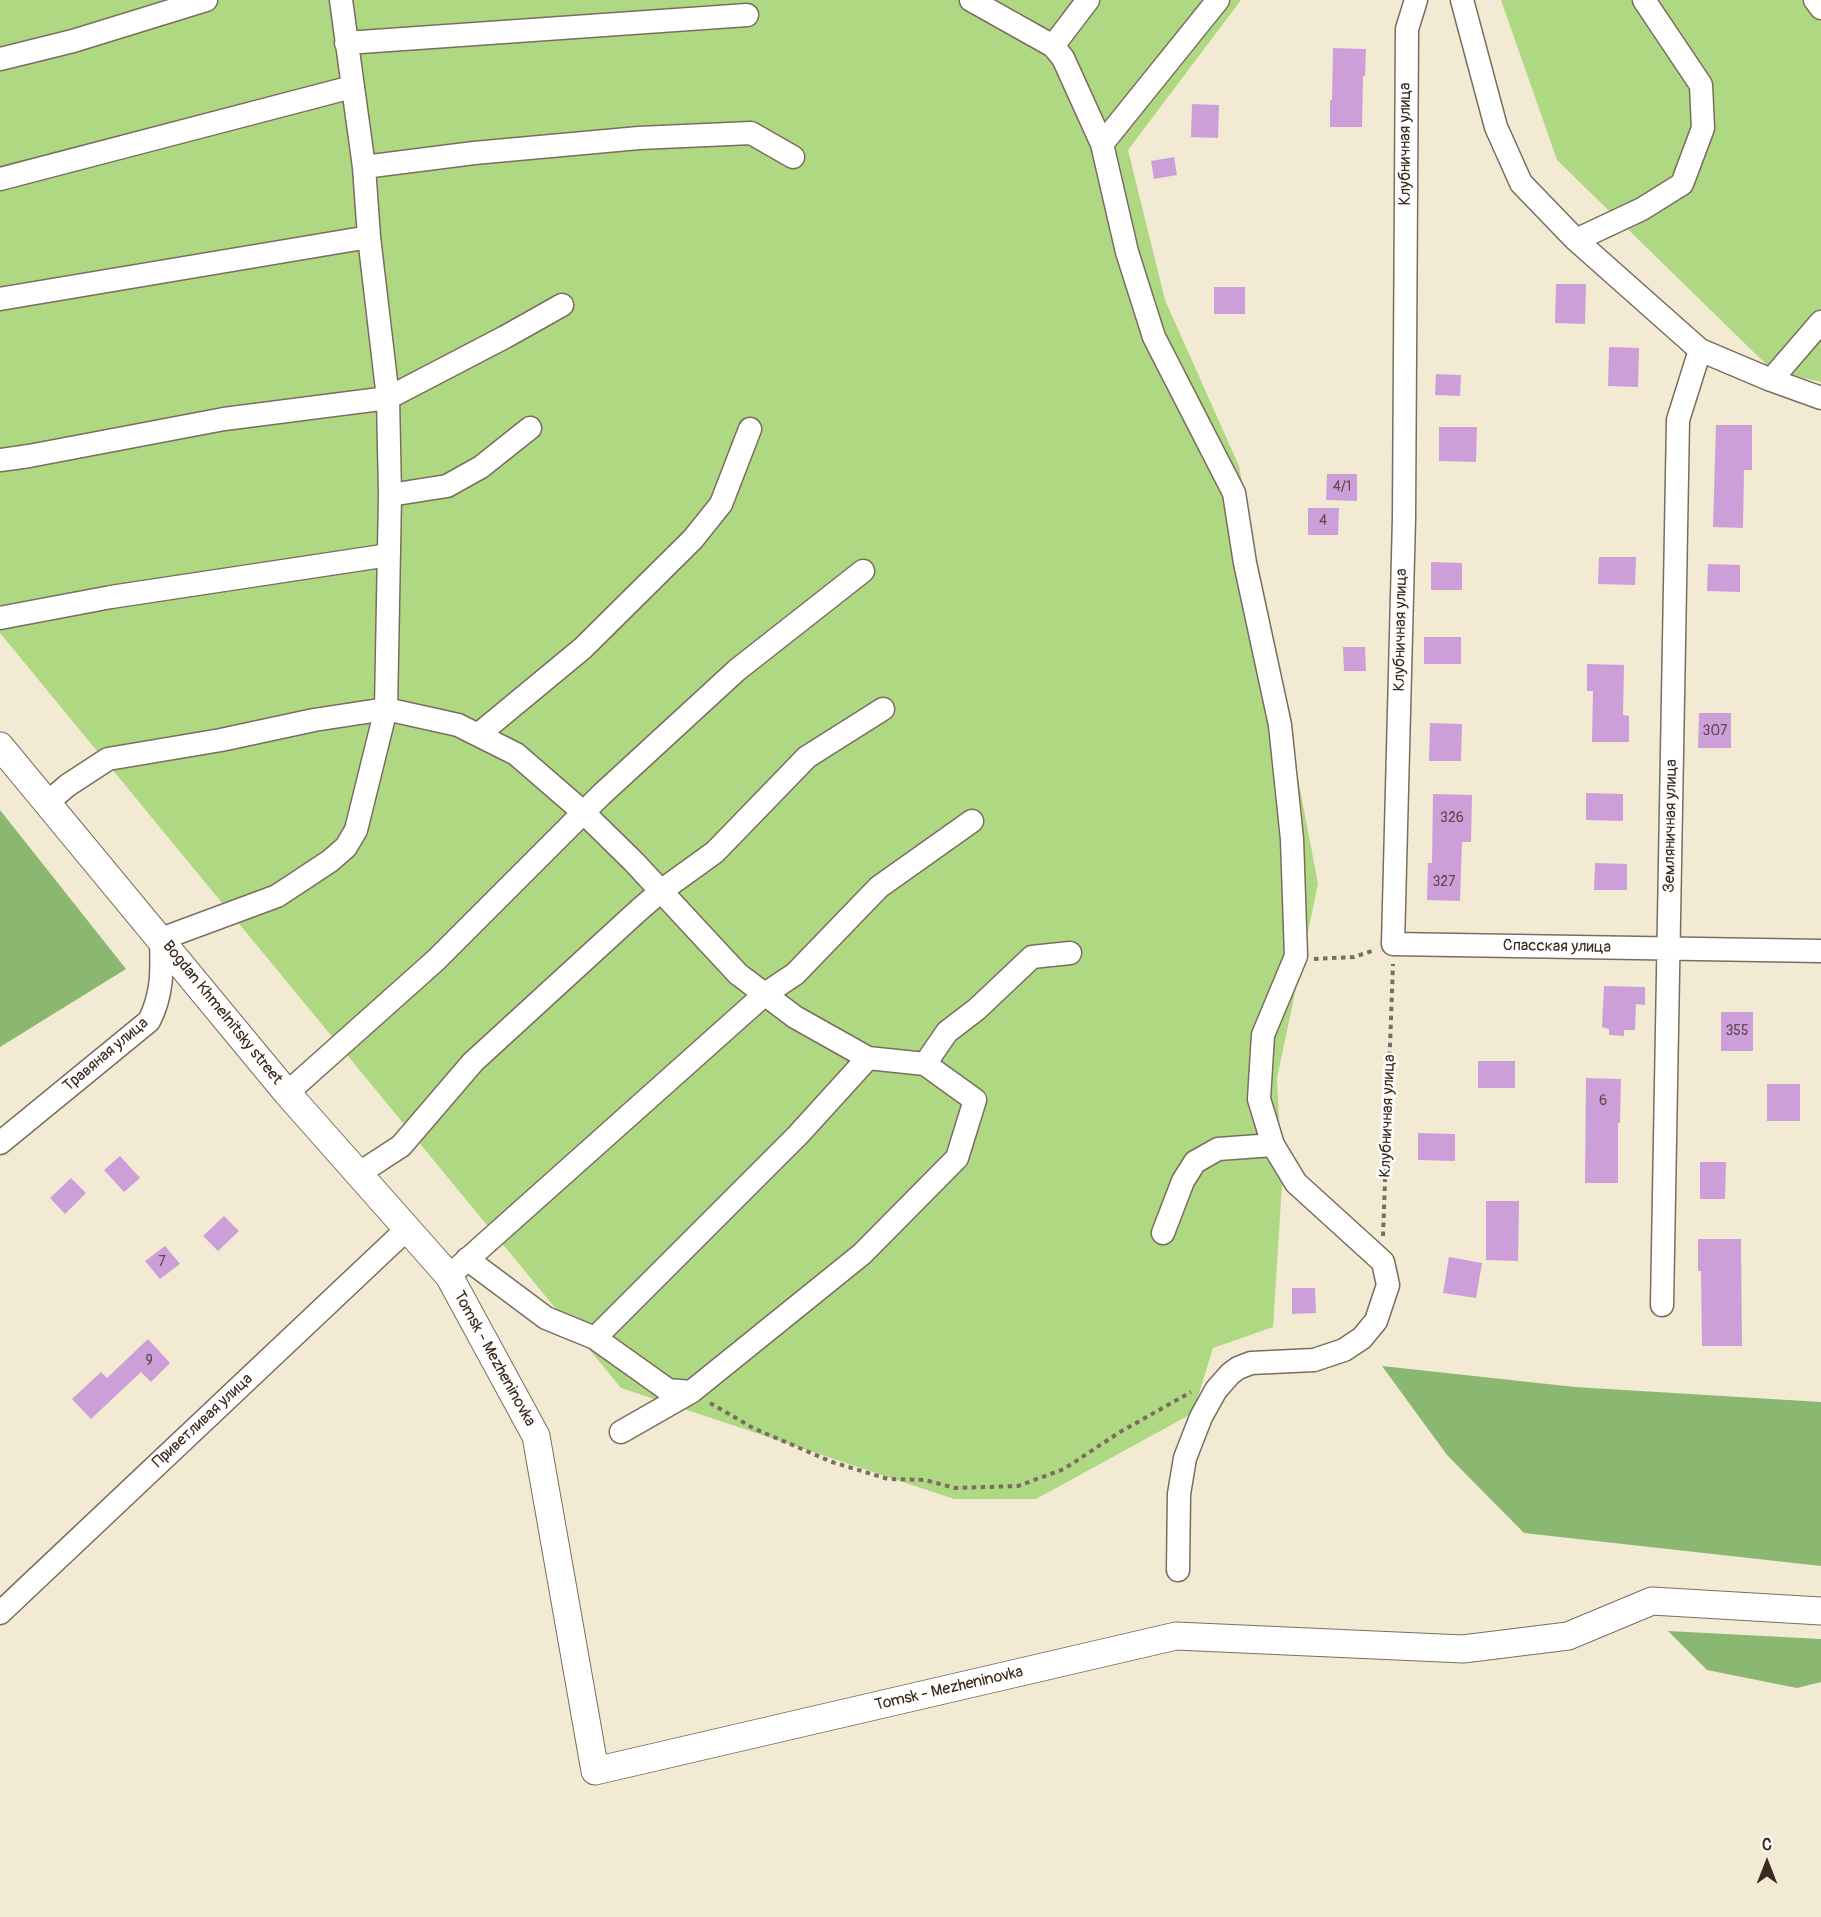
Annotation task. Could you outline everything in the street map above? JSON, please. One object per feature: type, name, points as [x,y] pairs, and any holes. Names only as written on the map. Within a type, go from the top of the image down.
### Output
[{"type":"street","points":[[0,59],[73,40],[206,0]]},
{"type":"street","points":[[161,939],[277,896],[330,861],[346,847],[356,830],[386,709],[390,495],[388,398],[369,237],[364,167],[341,0]]},
{"type":"street","points":[[971,0],[1053,46],[1063,58],[1102,144],[1127,252],[1154,337],[1234,493],[1245,563],[1280,725],[1292,839],[1296,956],[1263,1035],[1259,1099],[1273,1145],[1296,1183],[1383,1262],[1388,1285],[1376,1321],[1362,1338],[1344,1350],[1314,1360],[1258,1362],[1244,1365],[1230,1374],[1216,1390],[1200,1417],[1185,1458],[1179,1494],[1179,1570]]},
{"type":"street","points":[[1053,46],[1088,0]]},
{"type":"street","points":[[1102,144],[1218,0]]},
{"type":"street","name":"Клубничная улица","points":[[1393,944],[1404,518],[1407,29],[1416,0]]},
{"type":"street","points":[[1462,0],[1496,127],[1521,183],[1576,240],[1700,350],[1821,398]]},
{"type":"street","points":[[1576,240],[1642,208],[1682,184],[1703,128],[1701,85],[1644,0]]},
{"type":"street","points":[[1815,0],[1821,8]]},
{"type":"street","points":[[346,43],[747,15]]},
{"type":"street","points":[[0,179],[352,87]]},
{"type":"street","points":[[364,167],[474,153],[639,138],[751,133],[793,157]]},
{"type":"street","points":[[0,299],[369,237]]},
{"type":"street","points":[[0,460],[224,419],[388,398],[562,305]]},
{"type":"street","points":[[1771,380],[1821,322]]},
{"type":"street","name":"Земляничная улица","points":[[1662,1305],[1678,420],[1700,350]]},
{"type":"street","points":[[390,495],[447,486],[481,467],[530,428]]},
{"type":"street","points":[[479,734],[583,648],[693,539],[721,504],[750,429]]},
{"type":"street","points":[[0,618],[111,597],[389,555]]},
{"type":"street","points":[[287,1093],[436,960],[583,812],[737,670],[863,571]]},
{"type":"street","points":[[47,803],[68,785],[108,759],[221,740],[314,720],[386,709],[458,725],[516,754],[583,812],[738,974],[795,1017],[868,1058],[925,1064],[975,1100],[957,1158],[862,1254],[691,1392],[621,1432]]},
{"type":"street","points":[[358,1174],[400,1146],[473,1062],[661,891],[715,852],[807,757],[883,709]]},
{"type":"street","name":"Bogdan Khmelnitsky street","points":[[0,746],[287,1093],[358,1174],[408,1229],[458,1268]]},
{"type":"street","points":[[691,1392],[668,1390],[594,1338],[546,1318],[458,1268],[765,994],[795,974],[879,887],[972,820]]},
{"type":"street","name":"Травяная улица","points":[[0,1143],[149,1021],[157,1005],[162,983],[161,939]]},
{"type":"street","name":"Спасская улица","points":[[1393,944],[1821,951]]},
{"type":"street","points":[[925,1064],[947,1032],[977,1009],[1032,957],[1070,953]]},
{"type":"street","points":[[594,1338],[798,1135],[868,1058]]},
{"type":"street","points":[[1162,1233],[1183,1181],[1195,1162],[1218,1149],[1273,1145]]},
{"type":"street","name":"Приветливая улица","points":[[0,1613],[408,1229]]},
{"type":"street","name":"Tomsk - Mezheninovka","points":[[458,1268],[536,1436],[594,1771],[1176,1636],[1463,1649],[1568,1636],[1652,1601],[1821,1611]]},
{"type":"path","points":[[1296,956],[1314,959],[1354,957],[1393,944]]},
{"type":"path","name":"Клубничная улица","points":[[1383,1262],[1393,944]]},
{"type":"path","points":[[691,1392],[753,1428],[832,1462],[888,1479],[925,1480],[955,1488],[1018,1486],[1064,1469],[1120,1432],[1190,1392],[1216,1390]]},
{"type":"green space","points":[[0,0],[1241,0],[1128,150],[1165,300],[1239,466],[1318,884],[1277,1078],[1282,1185],[1273,1327],[1213,1348],[1193,1413],[1036,1499],[954,1499],[621,1388],[0,633]]},
{"type":"green space","points":[[1501,0],[1821,0],[1821,382],[1773,371],[1557,160]]},
{"type":"green space","points":[[0,810],[126,969],[0,1047]]},
{"type":"green space","points":[[1382,1366],[1575,1387],[1821,1402],[1821,1566],[1524,1533],[1447,1455]]},
{"type":"green space","points":[[1668,1631],[1821,1639],[1821,1682],[1797,1688],[1707,1670]]},
{"type":"building","points":[[1333,48],[1366,49],[1362,127],[1330,127]]},
{"type":"building","points":[[1192,104],[1219,105],[1218,138],[1191,137]]},
{"type":"building","points":[[1174,157],[1177,175],[1154,179],[1151,161]]},
{"type":"building","points":[[1556,284],[1586,284],[1585,324],[1555,323]]},
{"type":"building","points":[[1214,287],[1245,287],[1245,314],[1214,314]]},
{"type":"building","points":[[1609,347],[1639,348],[1638,387],[1608,386]]},
{"type":"building","points":[[1436,374],[1461,375],[1460,396],[1435,395]]},
{"type":"building","points":[[1716,425],[1752,425],[1752,470],[1744,470],[1743,528],[1713,527]]},
{"type":"building","points":[[1439,427],[1477,427],[1476,462],[1439,461]]},
{"type":"building","points":[[1327,474],[1357,474],[1357,501],[1326,500]]},
{"type":"building","points":[[1308,508],[1339,508],[1338,535],[1308,535]]},
{"type":"building","points":[[1599,557],[1636,557],[1635,585],[1598,584]]},
{"type":"building","points":[[1431,562],[1462,563],[1462,590],[1431,590]]},
{"type":"building","points":[[1708,564],[1740,565],[1740,592],[1707,591]]},
{"type":"building","points":[[1424,637],[1461,637],[1461,664],[1424,664]]},
{"type":"building","points":[[1343,647],[1365,647],[1366,671],[1344,671]]},
{"type":"building","points":[[1587,664],[1624,665],[1623,715],[1629,716],[1629,742],[1592,742],[1593,691],[1587,691]]},
{"type":"building","points":[[1699,713],[1731,713],[1731,748],[1698,748]]},
{"type":"building","points":[[1430,723],[1462,724],[1461,761],[1429,761]]},
{"type":"building","points":[[1586,793],[1623,794],[1623,821],[1586,820]]},
{"type":"building","points":[[1433,794],[1472,795],[1471,842],[1462,842],[1460,901],[1427,900],[1428,863],[1432,863]]},
{"type":"building","points":[[1595,863],[1627,864],[1627,890],[1594,890]]},
{"type":"building","points":[[1604,986],[1645,987],[1645,1005],[1636,1004],[1635,1030],[1624,1030],[1624,1036],[1609,1035],[1609,1029],[1602,1027]]},
{"type":"building","points":[[1721,1012],[1753,1012],[1753,1051],[1721,1051]]},
{"type":"building","points":[[1478,1061],[1515,1061],[1515,1088],[1478,1088]]},
{"type":"building","points":[[1586,1078],[1621,1079],[1618,1183],[1585,1183]]},
{"type":"building","points":[[1767,1084],[1800,1084],[1800,1121],[1767,1121]]},
{"type":"building","points":[[1418,1133],[1455,1134],[1455,1161],[1418,1160]]},
{"type":"building","points":[[120,1156],[140,1178],[124,1192],[104,1170]]},
{"type":"building","points":[[1700,1162],[1726,1162],[1725,1199],[1700,1199]]},
{"type":"building","points":[[71,1178],[86,1193],[65,1214],[50,1198]]},
{"type":"building","points":[[1486,1201],[1519,1201],[1518,1261],[1486,1260]]},
{"type":"building","points":[[224,1216],[239,1231],[218,1251],[203,1236]]},
{"type":"building","points":[[1698,1239],[1741,1239],[1742,1346],[1702,1346],[1701,1271],[1698,1271]]},
{"type":"building","points":[[165,1246],[180,1264],[160,1279],[145,1261]]},
{"type":"building","points":[[1449,1257],[1482,1263],[1476,1298],[1443,1293]]},
{"type":"building","points":[[1292,1288],[1315,1288],[1316,1313],[1292,1314]]},
{"type":"building","points":[[148,1339],[170,1363],[151,1382],[141,1372],[91,1419],[72,1399],[101,1372],[107,1378]]}]
